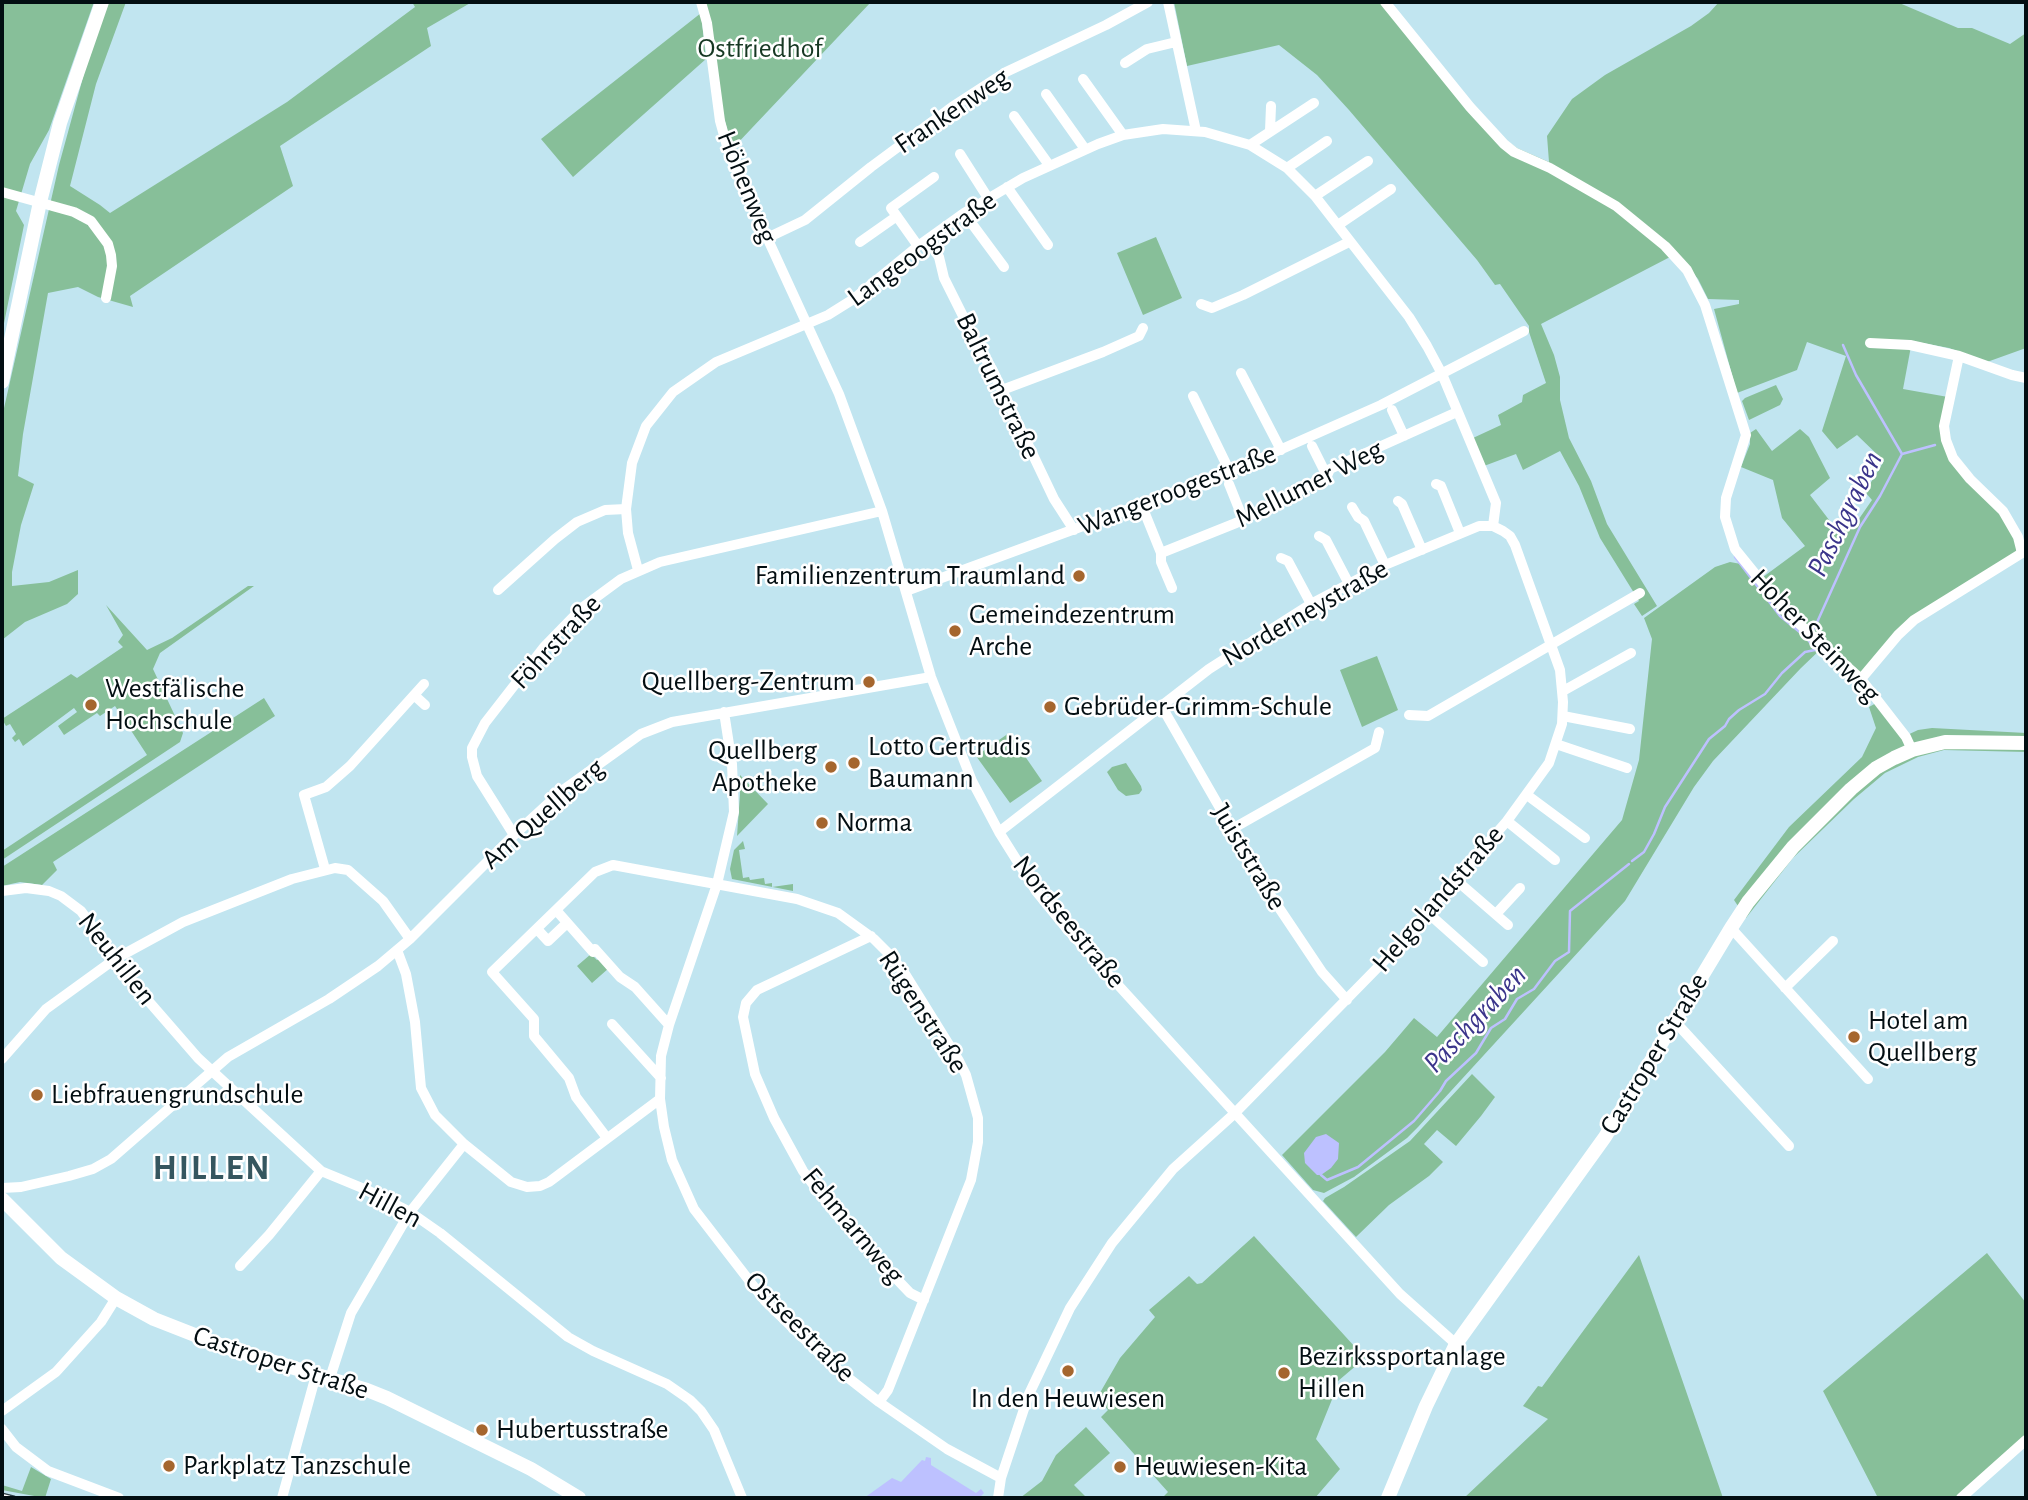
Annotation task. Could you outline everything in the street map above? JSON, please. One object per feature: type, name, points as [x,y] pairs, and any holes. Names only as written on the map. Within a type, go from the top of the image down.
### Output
[{"type":"main road","points":[[2,382],[40,202],[60,123],[102,2]]},
{"type":"main road","name":"Castroper Straße","points":[[1388,1498],[1426,1406],[1456,1344],[1605,1137],[1731,928],[1748,902],[1785,857],[1826,812],[1876,768],[1912,750],[1945,742],[2026,743]]},
{"type":"main road","name":"Castroper Straße","points":[[2,1199],[61,1258],[116,1298],[154,1319],[228,1348],[377,1394],[531,1469],[579,1498]]},
{"type":"street","name":"Höhenweg","points":[[701,2],[726,146],[807,325]]},
{"type":"street","name":"Frankenweg","points":[[766,237],[804,220],[870,167],[952,107],[1006,72],[1149,2]]},
{"type":"street","points":[[1168,2],[1196,131]]},
{"type":"street","name":"Hoher Steinweg","points":[[1385,2],[1470,107],[1504,144],[1514,152],[1550,168],[1616,206],[1665,246],[1688,270],[1705,305],[1746,435],[1726,498],[1725,517],[1735,549],[1786,612],[1861,679],[1906,737],[1912,750]]},
{"type":"street","points":[[1125,63],[1147,49],[1177,43]]},
{"type":"street","points":[[1083,79],[1123,135]]},
{"type":"street","points":[[1046,94],[1085,149]]},
{"type":"street","points":[[1250,145],[1314,103]]},
{"type":"street","points":[[1270,106],[1270,131]]},
{"type":"street","points":[[1014,116],[1049,165]]},
{"type":"street","name":"Langeoogstraße","points":[[638,570],[628,533],[626,509],[632,463],[646,426],[673,392],[716,362],[828,315],[852,300],[964,213],[1007,187],[1049,165],[1123,135],[1163,129],[1196,131],[1250,145],[1287,168],[1315,196],[1409,317],[1442,374]]},
{"type":"street","points":[[1287,168],[1328,141]]},
{"type":"street","points":[[960,154],[988,198]]},
{"type":"street","points":[[1315,196],[1368,160]]},
{"type":"street","points":[[860,243],[897,216],[891,208],[934,177]]},
{"type":"street","points":[[1007,187],[1048,245]]},
{"type":"street","points":[[1338,225],[1391,189]]},
{"type":"street","points":[[2,192],[74,212],[91,221],[108,244],[111,255],[112,266],[106,298]]},
{"type":"street","points":[[964,213],[1004,267]]},
{"type":"street","name":"Baltrumstraße","points":[[897,216],[939,257],[944,278],[980,351],[1002,390],[1054,499],[1074,530]]},
{"type":"street","points":[[1201,304],[1212,307],[1243,295],[1349,242]]},
{"type":"street","name":"Nordseestraße","points":[[807,325],[839,394],[882,511],[931,677],[972,781],[999,832],[1037,891],[1067,929],[1400,1294],[1456,1344]]},
{"type":"street","points":[[1002,390],[1103,352],[1139,336],[1143,328]]},
{"type":"street","name":"Wangeroogestraße","points":[[906,591],[1230,472],[1442,374],[1524,331]]},
{"type":"street","points":[[1870,343],[1910,345],[1959,356],[2026,378]]},
{"type":"street","points":[[1861,679],[1914,620],[2022,553],[2022,545],[2011,522],[1958,465],[1945,440],[1945,414],[1959,356]]},
{"type":"street","points":[[1241,373],[1281,450]]},
{"type":"street","points":[[1442,374],[1496,503],[1493,526],[1510,536],[1515,545],[1552,646]]},
{"type":"street","points":[[1193,396],[1230,472]]},
{"type":"street","points":[[1392,410],[1404,436]]},
{"type":"street","name":"Mellumer Weg","points":[[1161,553],[1243,519],[1326,476],[1330,468],[1457,412]]},
{"type":"street","points":[[1312,446],[1326,476]]},
{"type":"street","points":[[1229,484],[1243,519]]},
{"type":"street","points":[[1436,484],[1441,486],[1460,533]]},
{"type":"street","points":[[1398,501],[1402,504],[1422,550]]},
{"type":"street","points":[[1142,506],[1172,588]]},
{"type":"street","points":[[1352,507],[1364,521],[1385,565]]},
{"type":"street","points":[[498,590],[555,538],[577,522],[605,510],[626,509]]},
{"type":"street","name":"Föhrstraße","points":[[514,835],[477,776],[472,757],[477,734],[544,647],[566,623],[602,592],[638,570],[683,556],[882,511]]},
{"type":"street","name":"Norderneystraße","points":[[999,832],[1209,669],[1311,604],[1385,565],[1479,526],[1493,526]]},
{"type":"street","points":[[1319,536],[1326,541],[1349,583]]},
{"type":"street","points":[[1281,558],[1288,561],[1311,604]]},
{"type":"street","points":[[1409,715],[1428,716],[1640,593]]},
{"type":"street","name":"Helgolandstraße","points":[[1234,1114],[1347,1000],[1427,913],[1507,821],[1549,762],[1563,716],[1560,670],[1552,646]]},
{"type":"street","points":[[1563,691],[1631,653]]},
{"type":"street","name":"Am Quellberg","points":[[210,1071],[236,1052],[362,978],[410,939],[563,790],[641,734],[672,722],[931,677]]},
{"type":"street","points":[[325,869],[304,795],[326,787],[350,766],[424,684]]},
{"type":"street","points":[[414,695],[425,705]]},
{"type":"street","name":"Juiststraße","points":[[1162,707],[1232,829],[1245,857],[1322,972],[1347,1000]]},
{"type":"street","name":"Ostseestraße","points":[[724,712],[732,764],[734,813],[717,884],[661,1056],[660,1099],[664,1128],[673,1160],[694,1209],[765,1301],[828,1362],[879,1402],[947,1449],[1001,1478]]},
{"type":"street","points":[[1563,716],[1630,729]]},
{"type":"street","points":[[1232,829],[1375,748],[1379,732]]},
{"type":"street","points":[[1556,744],[1627,768]]},
{"type":"street","points":[[1527,794],[1585,838]]},
{"type":"street","points":[[1507,821],[1555,860]]},
{"type":"street","name":"Rügenstraße","points":[[607,1138],[576,1097],[569,1078],[534,1036],[534,1019],[492,972],[595,872],[613,865],[814,904],[838,914],[871,936],[898,966],[959,1061],[966,1075],[978,1118],[978,1140],[971,1180],[888,1390],[879,1402]]},
{"type":"street","points":[[2,1059],[46,1009],[115,959],[212,909],[325,869],[342,867],[365,883],[383,901],[410,939]]},
{"type":"street","points":[[1456,880],[1508,925]]},
{"type":"street","points":[[1496,914],[1520,888]]},
{"type":"street","name":"Neuhillen","points":[[2,891],[38,889],[61,896],[81,911],[115,959],[210,1071]]},
{"type":"street","points":[[556,910],[593,952],[595,949],[620,977],[635,987],[669,1025]]},
{"type":"street","points":[[1427,913],[1483,962]]},
{"type":"street","points":[[537,929],[548,941],[567,923]]},
{"type":"street","points":[[1731,928],[1868,1079]]},
{"type":"street","name":"Fehmarnweg","points":[[871,936],[757,990],[746,1003],[743,1017],[758,1082],[803,1171],[833,1211],[868,1249],[910,1293],[924,1300]]},
{"type":"street","points":[[1786,988],[1833,941]]},
{"type":"street","points":[[397,950],[406,974],[415,1023],[421,1088],[435,1115],[464,1144],[511,1182],[533,1187],[549,1182],[660,1099]]},
{"type":"street","points":[[1673,1023],[1680,1027],[1789,1146]]},
{"type":"street","points":[[612,1024],[661,1078]]},
{"type":"street","points":[[2,1188],[57,1179],[102,1165],[210,1071]]},
{"type":"street","name":"Hillen","points":[[210,1071],[321,1171],[410,1212],[440,1233],[568,1337],[667,1384],[690,1400],[714,1430],[742,1498]]},
{"type":"street","points":[[998,1498],[1001,1478],[1029,1394],[1070,1308],[1094,1268],[1173,1169],[1234,1114]]},
{"type":"street","points":[[282,1498],[323,1377],[351,1313],[410,1212],[464,1144]]},
{"type":"street","points":[[240,1266],[321,1171]]},
{"type":"street","points":[[2,1411],[56,1372],[101,1322],[116,1298]]},
{"type":"street","points":[[2,1429],[16,1447],[48,1471],[119,1498]]},
{"type":"street","points":[[1961,1498],[2026,1440]]},
{"type":"green space","points":[[2,2],[94,2],[49,130],[30,164],[16,211],[24,225],[2,333]]},
{"type":"green space","points":[[109,2],[126,2],[96,84],[70,186],[110,213],[287,102],[415,7],[412,2],[472,2],[427,28],[431,46],[280,146],[293,186],[130,296],[133,307],[98,297],[78,287],[48,293],[18,476],[34,484],[21,525],[12,586],[49,582],[78,570],[78,594],[67,604],[25,622],[2,640],[2,417],[59,165],[91,48]]},
{"type":"green space","name":"Ostfriedhof","points":[[705,2],[871,2],[734,147],[718,96]]},
{"type":"green space","points":[[1174,2],[1387,2],[1499,135],[1517,148],[1549,162],[1547,136],[1572,99],[1605,75],[1691,26],[1719,2],[1897,2],[1958,28],[1972,28],[2010,44],[2026,33],[2026,348],[1987,362],[1949,348],[1912,341],[1903,389],[1948,397],[1945,441],[1999,508],[2016,536],[2016,553],[1926,608],[1861,678],[1759,580],[1805,546],[1782,518],[1773,480],[1741,467],[1750,444],[1750,433],[1756,429],[1772,451],[1800,429],[1809,437],[1830,478],[1810,495],[1836,529],[1846,522],[1852,529],[1872,500],[1865,492],[1884,461],[1857,435],[1837,449],[1822,431],[1846,356],[1807,342],[1797,370],[1737,393],[1714,309],[1739,304],[1739,300],[1708,299],[1698,279],[1680,257],[1670,257],[1541,324],[1560,377],[1560,400],[1569,438],[1591,481],[1607,524],[1657,606],[1642,616],[1634,604],[1639,601],[1600,538],[1579,486],[1560,451],[1523,470],[1516,454],[1484,466],[1473,438],[1501,425],[1498,415],[1522,402],[1523,395],[1546,383],[1529,326],[1500,284],[1495,285],[1477,260],[1317,75],[1279,45],[1187,66]]},
{"type":"green space","points":[[701,13],[706,59],[573,177],[541,139]]},
{"type":"green space","points":[[1156,237],[1182,298],[1143,315],[1117,253]]},
{"type":"green space","points":[[1776,385],[1783,399],[1780,405],[1749,420],[1742,401]]},
{"type":"green space","points":[[1730,562],[1741,564],[1823,647],[1713,761],[1694,787],[1625,901],[1418,1127],[1354,1177],[1324,1193],[1313,1190],[1282,1155],[1385,1052],[1414,1018],[1437,1037],[1622,820],[1639,760],[1652,639],[1644,618],[1715,567]]},
{"type":"green space","points":[[248,586],[254,586],[160,653],[153,669],[183,733],[180,742],[2,860],[2,851],[147,755],[115,706],[100,716],[97,713],[64,735],[58,726],[77,712],[74,708],[23,746],[19,739],[15,742],[12,738],[16,734],[10,724],[6,726],[2,719],[71,674],[77,678],[123,647],[118,642],[123,635],[106,605],[147,650],[172,638]]},
{"type":"green space","points":[[1377,656],[1398,710],[1362,727],[1340,670]]},
{"type":"green space","points":[[264,698],[275,716],[53,862],[57,870],[42,885],[20,882],[2,886],[2,867]]},
{"type":"green space","points":[[1878,702],[1903,737],[1918,730],[1932,728],[2026,733],[2026,752],[1944,750],[1918,757],[1885,773],[1793,858],[1746,918],[1734,900],[1789,827],[1862,757],[1876,728],[1869,707]]},
{"type":"green space","points":[[1009,733],[1042,781],[1010,803],[976,756]]},
{"type":"green space","points":[[1126,763],[1141,786],[1139,794],[1126,796],[1118,790],[1107,772],[1112,767]]},
{"type":"green space","points":[[740,775],[768,804],[737,836],[740,794]]},
{"type":"green space","points":[[743,841],[745,849],[739,850],[743,878],[764,878],[765,884],[772,883],[772,887],[732,879],[730,869],[734,850]]},
{"type":"green space","points":[[793,884],[793,891],[772,887]]},
{"type":"green space","points":[[591,954],[597,960],[600,958],[609,968],[592,983],[577,966]]},
{"type":"green space","points":[[1472,1074],[1495,1097],[1456,1146],[1437,1130],[1424,1144],[1443,1162],[1429,1176],[1389,1205],[1356,1237],[1323,1201],[1325,1198],[1410,1141]]},
{"type":"green space","name":"Bezirkssportanlage Hillen","points":[[1254,1236],[1365,1358],[1331,1387],[1328,1395],[1333,1397],[1316,1439],[1340,1469],[1315,1498],[1162,1498],[1168,1492],[1101,1417],[1108,1410],[1097,1398],[1120,1358],[1155,1317],[1149,1310],[1189,1276],[1197,1284],[1202,1283]]},
{"type":"green space","points":[[1987,1253],[2026,1303],[2026,1436],[1957,1498],[1878,1498],[1823,1391]]},
{"type":"green space","points":[[1639,1255],[1723,1498],[1464,1498],[1548,1419],[1523,1406],[1538,1386],[1542,1387]]},
{"type":"green space","points":[[1086,1427],[1110,1453],[1074,1485],[1087,1498],[1020,1498],[1042,1481],[1056,1455]]},
{"type":"green space","points":[[31,1467],[51,1479],[45,1498],[2,1490],[2,1485],[22,1491]]},
{"type":"water","points":[[1326,1134],[1339,1143],[1338,1159],[1331,1168],[1317,1175],[1305,1163],[1304,1153],[1316,1137]]},
{"type":"water","points":[[926,1457],[931,1458],[931,1465],[976,1493],[981,1489],[984,1493],[982,1498],[864,1498],[892,1478],[901,1482],[922,1460],[925,1461]]},
{"type":"waterway","name":"Paschgraben","points":[[1814,629],[1860,527],[1902,454],[1856,375],[1843,345]]},
{"type":"waterway","points":[[1902,454],[1935,445]]},
{"type":"waterway","name":"Paschgraben","points":[[1632,861],[1644,852],[1665,807],[1709,739],[1739,710],[1765,694],[1782,673],[1805,652],[1815,650],[1807,638],[1780,616],[1735,557]]},
{"type":"waterway","name":"Paschgraben","points":[[1321,1175],[1327,1180],[1358,1167],[1414,1121],[1446,1081],[1476,1053],[1491,1028],[1505,1019],[1517,999],[1534,989],[1555,961],[1569,952],[1570,911],[1629,864]]},
{"type":"railway","points":[[2,1495],[14,1498]]},
{"type":"place","name":"Familienzentrum Traumland","points":[[1079,576]]},
{"type":"place","name":"Gemeindezentrum Arche","points":[[955,631]]},
{"type":"place","name":"Quellberg-Zentrum","points":[[869,682]]},
{"type":"place","name":"Westfälische Hochschule","points":[[91,705]]},
{"type":"place","name":"Gebrüder-Grimm-Schule","points":[[1050,707]]},
{"type":"place","name":"Lotto Gertrudis Baumann","points":[[854,763]]},
{"type":"place","name":"Quellberg Apotheke","points":[[831,767]]},
{"type":"place","name":"Norma","points":[[822,823]]},
{"type":"place","name":"Hotel am Quellberg","points":[[1854,1037]]},
{"type":"place","name":"Liebfrauengrundschule","points":[[37,1095]]},
{"type":"place","name":"In den Heuwiesen","points":[[1068,1371]]},
{"type":"place","name":"Bezirkssportanlage Hillen","points":[[1284,1373]]},
{"type":"place","name":"Hubertusstraße","points":[[482,1430]]},
{"type":"place","name":"Parkplatz Tanzschule","points":[[169,1466]]},
{"type":"place","name":"Heuwiesen-Kita","points":[[1120,1467]]},
{"type":"district","name":"HILLEN","points":[[212,1168]]}]
